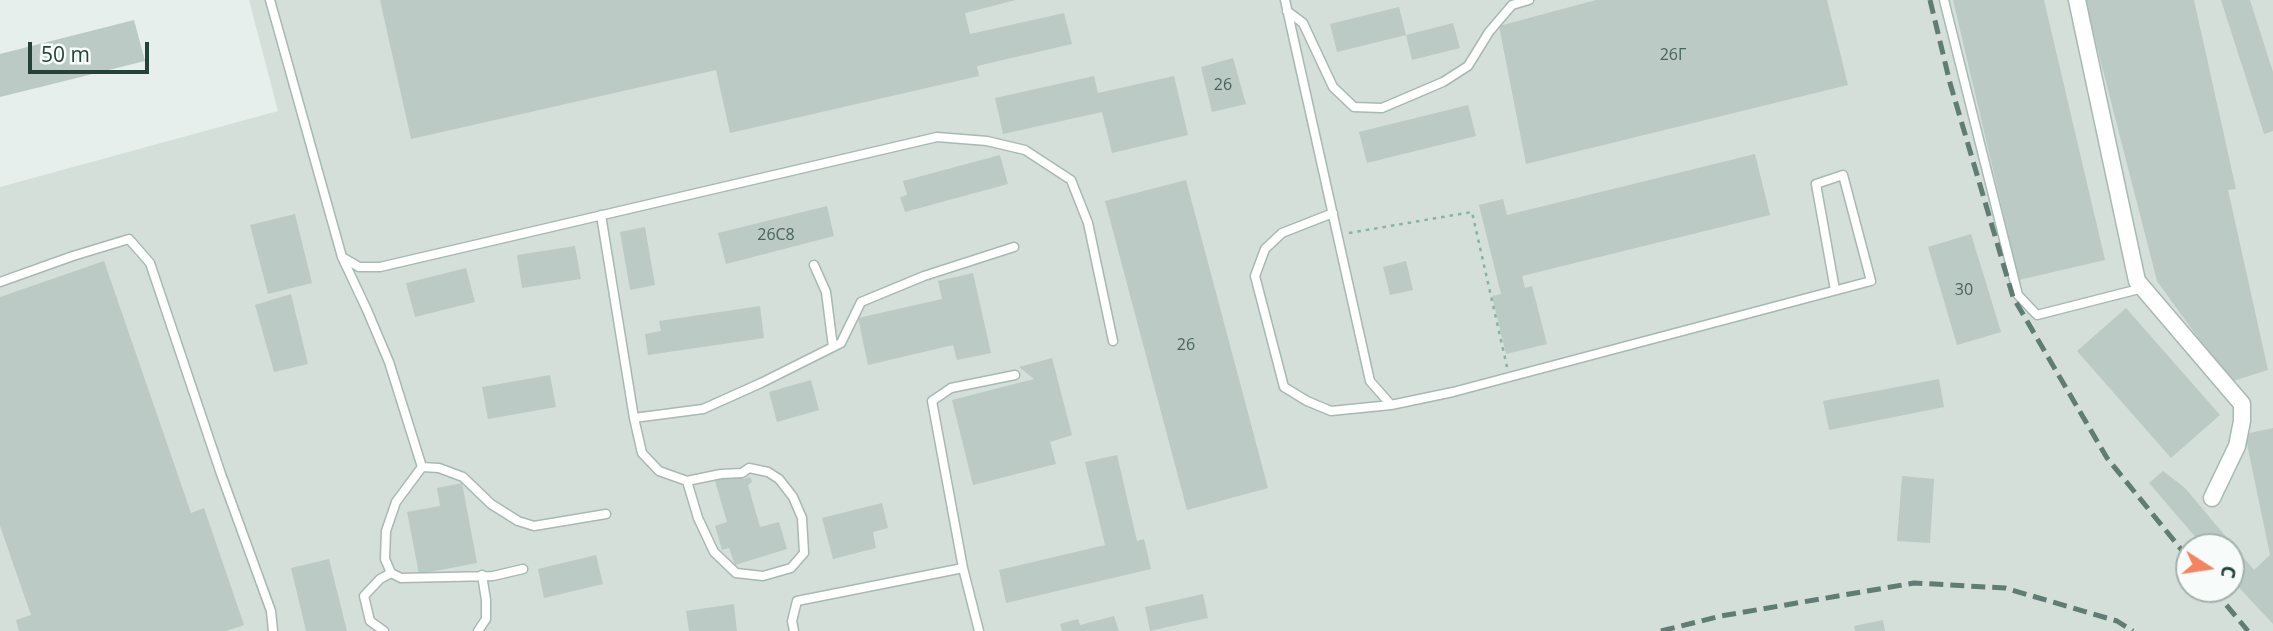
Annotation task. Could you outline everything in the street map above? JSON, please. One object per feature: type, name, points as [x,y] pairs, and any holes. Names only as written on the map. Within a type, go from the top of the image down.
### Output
[{"type":"street","points":[[2077,0],[2137,281],[2242,404],[2237,446],[2212,498]]},
{"type":"lane","points":[[270,0],[342,257],[389,362],[422,467]]},
{"type":"lane","points":[[1285,0],[1370,381],[1391,405]]},
{"type":"lane","points":[[1287,10],[1303,23],[1333,87],[1354,107],[1382,108],[1443,82],[1468,66],[1489,32],[1512,5],[1529,0]]},
{"type":"lane","points":[[1944,0],[2018,295],[2037,316],[2143,288]]},
{"type":"lane","points":[[342,257],[359,267],[380,267],[937,137],[987,141],[1025,150],[1071,180],[1088,223],[1113,341]]},
{"type":"lane","points":[[1333,213],[1282,233],[1265,249],[1255,276],[1284,387],[1331,411],[1391,405],[1453,393],[1871,281],[1843,175],[1815,184],[1835,290]]},
{"type":"lane","points":[[601,215],[642,453],[659,471],[687,481],[742,473],[749,468],[768,472],[779,479],[793,497],[802,518],[804,553],[791,568],[763,576],[736,573],[714,552],[698,518],[687,481]]},
{"type":"lane","points":[[0,282],[129,239],[150,264],[221,474],[271,611],[273,631]]},
{"type":"lane","points":[[634,418],[704,409],[841,343],[861,302],[924,276],[1014,247]]},
{"type":"lane","points":[[814,265],[826,292],[833,347]]},
{"type":"lane","points":[[979,631],[963,568],[932,401],[951,388],[1015,375]]},
{"type":"lane","points":[[422,467],[439,468],[463,477],[491,504],[534,526],[606,514]]},
{"type":"lane","points":[[422,467],[396,502],[386,531],[385,559],[391,573],[401,578],[493,576],[523,569]]},
{"type":"lane","points":[[794,631],[792,621],[797,601],[963,568]]},
{"type":"lane","points":[[384,631],[370,621],[364,596],[380,579],[391,573]]},
{"type":"lane","points":[[478,631],[486,619],[482,575]]},
{"type":"path","points":[[1339,235],[1472,212],[1509,376]]},
{"type":"shaded area","points":[[249,0],[2273,0],[2273,631],[0,631],[0,187],[278,111]]},
{"type":"building","points":[[380,0],[1016,0],[965,13],[970,34],[1064,13],[1072,44],[977,66],[979,76],[730,133],[716,70],[411,139]]},
{"type":"building","points":[[1596,0],[1827,0],[1848,85],[1526,164],[1499,26]]},
{"type":"building","points":[[1953,0],[2044,0],[2105,260],[2019,280]]},
{"type":"building","points":[[2085,0],[2194,0],[2236,189],[2228,190],[2268,370],[2230,382],[2157,281]]},
{"type":"building","points":[[2221,0],[2250,0],[2273,72],[2273,131],[2264,134]]},
{"type":"building","points":[[1399,7],[1406,35],[1337,52],[1330,24]]},
{"type":"building","points":[[134,20],[145,61],[0,97],[0,54]]},
{"type":"building","points":[[1453,23],[1460,48],[1412,60],[1406,35]]},
{"type":"building","points":[[1233,58],[1246,104],[1212,112],[1201,67]]},
{"type":"building","points":[[1094,76],[1098,93],[1174,76],[1188,135],[1112,153],[1102,112],[1003,134],[995,98]]},
{"type":"building","points":[[1468,105],[1476,136],[1367,163],[1359,132]]},
{"type":"building","points":[[1755,154],[1770,215],[1522,276],[1525,288],[1532,286],[1547,344],[1506,354],[1492,296],[1501,294],[1479,205],[1503,199],[1507,215]]},
{"type":"building","points":[[1000,155],[1008,184],[905,212],[900,197],[907,195],[903,181]]},
{"type":"building","points":[[1186,180],[1268,488],[1187,510],[1105,201]]},
{"type":"building","points":[[827,206],[834,236],[726,264],[718,233]]},
{"type":"building","points":[[295,214],[312,283],[268,294],[250,225]]},
{"type":"building","points":[[645,227],[655,285],[630,290],[620,232]]},
{"type":"building","points":[[1971,234],[2001,332],[1957,345],[1928,247]]},
{"type":"building","points":[[575,246],[581,279],[522,288],[517,255]]},
{"type":"building","points":[[104,261],[191,513],[204,508],[244,625],[226,631],[19,631],[16,620],[31,615],[0,526],[0,297]]},
{"type":"building","points":[[1406,261],[1413,290],[1390,295],[1383,267]]},
{"type":"building","points":[[466,268],[475,302],[415,317],[406,283]]},
{"type":"building","points":[[973,273],[991,353],[957,360],[953,345],[868,365],[858,318],[942,299],[938,281]]},
{"type":"building","points":[[291,294],[308,364],[274,372],[255,305]]},
{"type":"building","points":[[760,306],[764,338],[648,355],[645,334],[661,331],[659,321]]},
{"type":"building","points":[[2126,308],[2220,415],[2171,458],[2077,351]]},
{"type":"building","points":[[1052,358],[1072,435],[1050,442],[1056,464],[973,485],[952,400],[1034,379],[1019,367]]},
{"type":"building","points":[[550,375],[556,407],[488,419],[482,387]]},
{"type":"building","points":[[1939,379],[1944,407],[1829,430],[1823,401]]},
{"type":"building","points":[[811,380],[819,410],[777,422],[769,392]]},
{"type":"building","points":[[2273,428],[2273,624],[2245,594],[2245,559],[2254,570],[2270,555],[2245,434]]},
{"type":"building","points":[[1117,455],[1137,541],[1144,539],[1151,569],[1006,603],[999,570],[1105,545],[1085,462]]},
{"type":"building","points":[[2163,471],[2185,488],[2223,533],[2192,533],[2149,483]]},
{"type":"building","points":[[742,473],[743,479],[750,477],[752,482],[748,485],[760,527],[779,522],[787,549],[735,565],[729,548],[722,550],[715,526],[727,522],[715,481]]},
{"type":"building","points":[[1902,476],[1934,479],[1930,543],[1897,541]]},
{"type":"building","points":[[462,483],[477,563],[419,574],[407,512],[440,506],[437,488]]},
{"type":"building","points":[[882,503],[888,528],[873,532],[876,548],[833,559],[822,518]]},
{"type":"building","points":[[596,555],[603,584],[544,598],[538,569]]},
{"type":"building","points":[[329,559],[347,631],[306,631],[291,568]]},
{"type":"building","points":[[1203,594],[1208,618],[1150,631],[1145,607]]},
{"type":"building","points":[[734,604],[737,631],[689,631],[686,611]]},
{"type":"building","points":[[1114,616],[1119,631],[1062,631],[1060,624],[1078,619],[1080,625]]},
{"type":"building","points":[[1883,620],[1885,631],[1855,631],[1854,626]]},
{"type":"railway","points":[[1930,0],[1950,83],[2013,297],[2107,458],[2175,542]]},
{"type":"railway","points":[[1661,631],[1721,616],[1914,583],[2005,588],[2117,621],[2133,631]]},
{"type":"railway","points":[[2225,603],[2248,631]]}]
